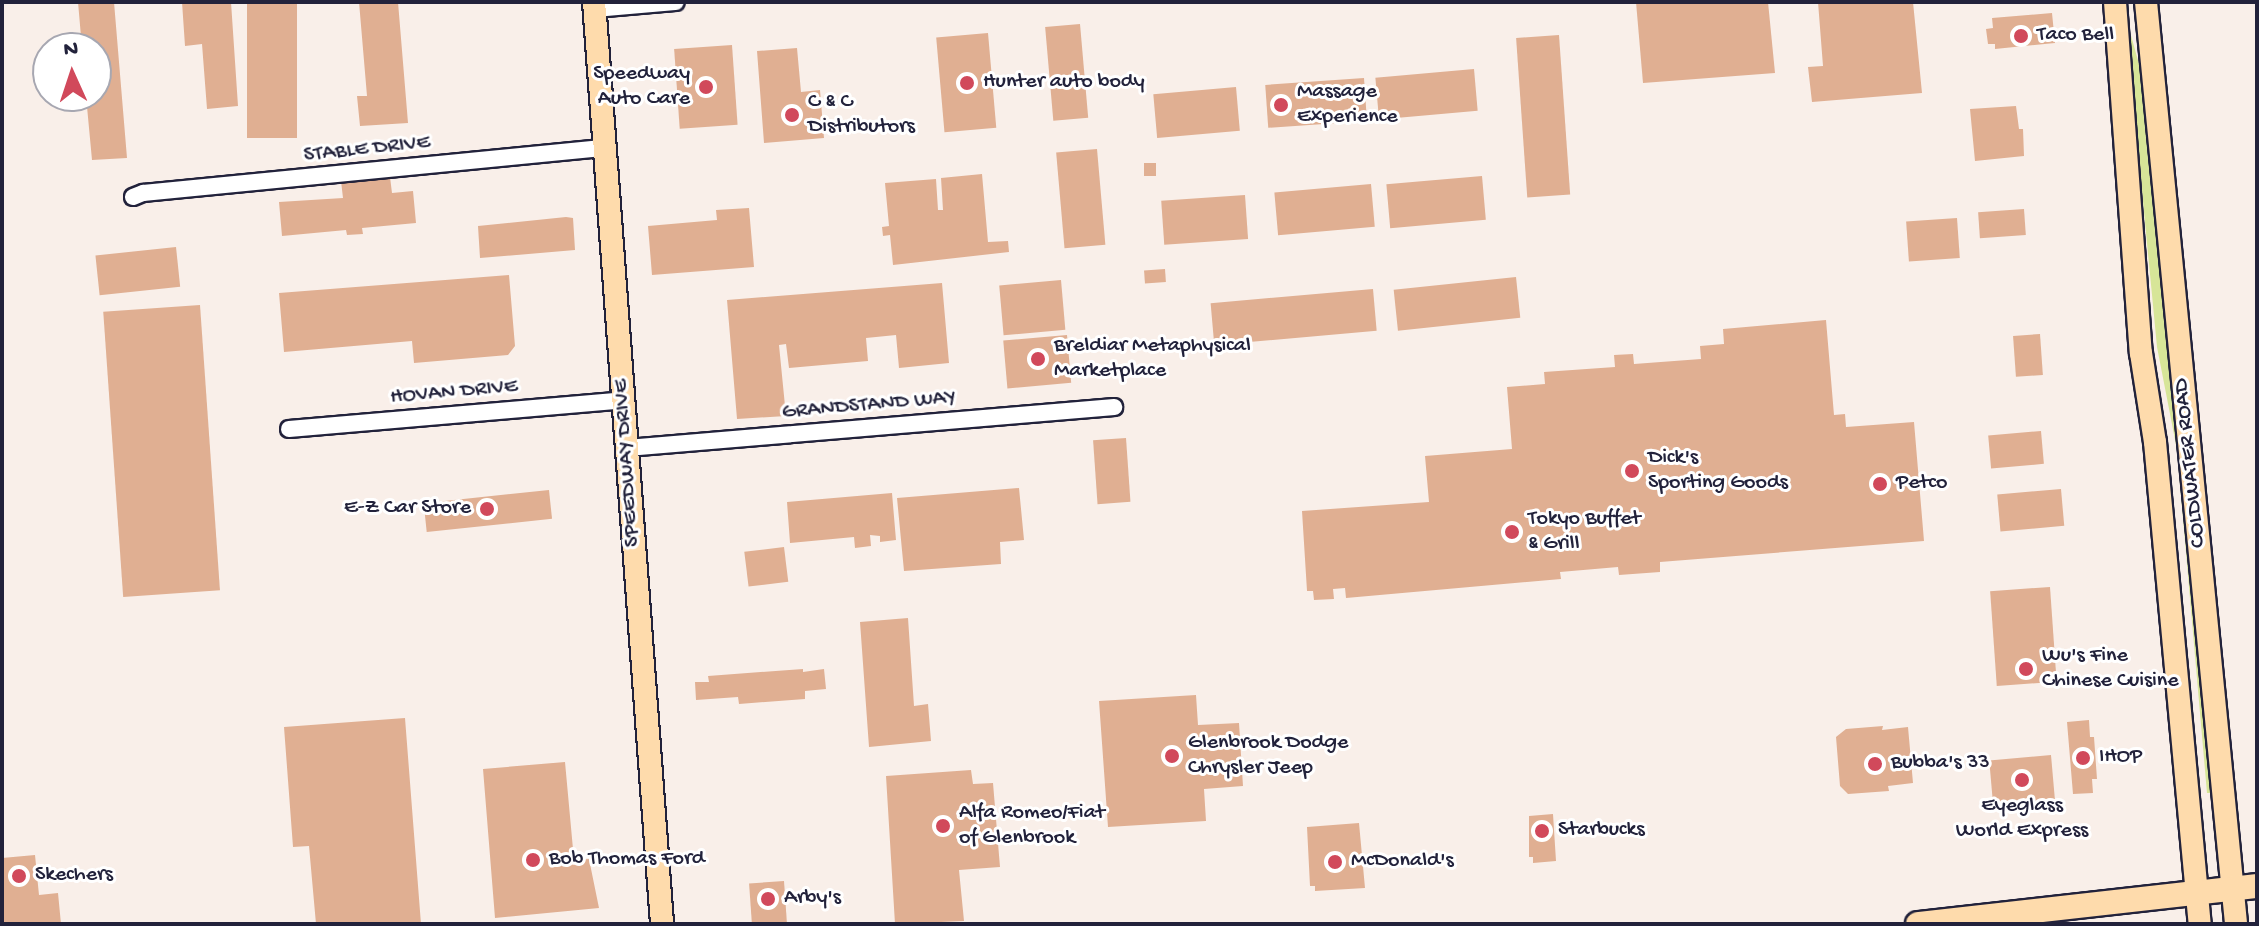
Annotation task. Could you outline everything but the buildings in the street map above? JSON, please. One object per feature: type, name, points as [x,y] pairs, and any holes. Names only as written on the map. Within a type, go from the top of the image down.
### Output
[{"type":"highway","points":[[1918,924],[2245,887]]},
{"type":"main road","name":"COLDWATER ROAD","points":[[2115,2],[2141,353],[2155,442],[2200,924]]},
{"type":"main road","points":[[2130,2],[2141,41],[2150,47]]},
{"type":"main road","name":"COLDWATER ROAD","points":[[2146,2],[2245,887],[2236,924]]},
{"type":"main road","name":"SPEEDWAY DRIVE","points":[[594,6],[662,924]]},
{"type":"street","points":[[594,6],[676,2]]},
{"type":"street","name":"STABLE DRIVE","points":[[133,197],[143,193],[605,148]]},
{"type":"street","name":"HOVAN DRIVE","points":[[289,429],[624,400]]},
{"type":"street","name":"GRANDSTAND WAY","points":[[627,448],[1114,407]]},
{"type":"green space","points":[[2125,14],[2144,82],[2183,448],[2212,793],[2207,793],[2177,450],[2157,347]]},
{"type":"place","name":"Taco Bell","points":[[2021,36]]},
{"type":"place","name":"Hunter auto body","points":[[967,83]]},
{"type":"place","name":"Speedway Auto Care","points":[[706,87]]},
{"type":"place","name":"Massage Experience","points":[[1281,105]]},
{"type":"place","name":"C & C Distributors","points":[[792,115]]},
{"type":"place","name":"Breldiar Metaphysical Marketplace","points":[[1038,359]]},
{"type":"place","name":"Dick's Sporting Goods","points":[[1632,471]]},
{"type":"place","name":"Petco","points":[[1880,484]]},
{"type":"place","name":"E-Z Car Store","points":[[487,509]]},
{"type":"place","name":"Tokyo Buffet & Grill","points":[[1512,532]]},
{"type":"place","name":"Wu's Fine Chinese Cuisine","points":[[2026,669]]},
{"type":"place","name":"Glenbrook Dodge Chrysler Jeep","points":[[1172,756]]},
{"type":"place","name":"IHOP","points":[[2083,758]]},
{"type":"place","name":"Bubba's 33","points":[[1875,764]]},
{"type":"place","name":"Eyeglass World Express","points":[[2022,780]]},
{"type":"place","name":"Alfa Romeo/Fiat of Glenbrook","points":[[943,826]]},
{"type":"place","name":"Starbucks","points":[[1542,831]]},
{"type":"place","name":"Bob Thomas Ford","points":[[533,860]]},
{"type":"place","name":"McDonald's","points":[[1335,862]]},
{"type":"place","name":"Skechers","points":[[19,876]]},
{"type":"place","name":"Arby's","points":[[768,899]]}]
